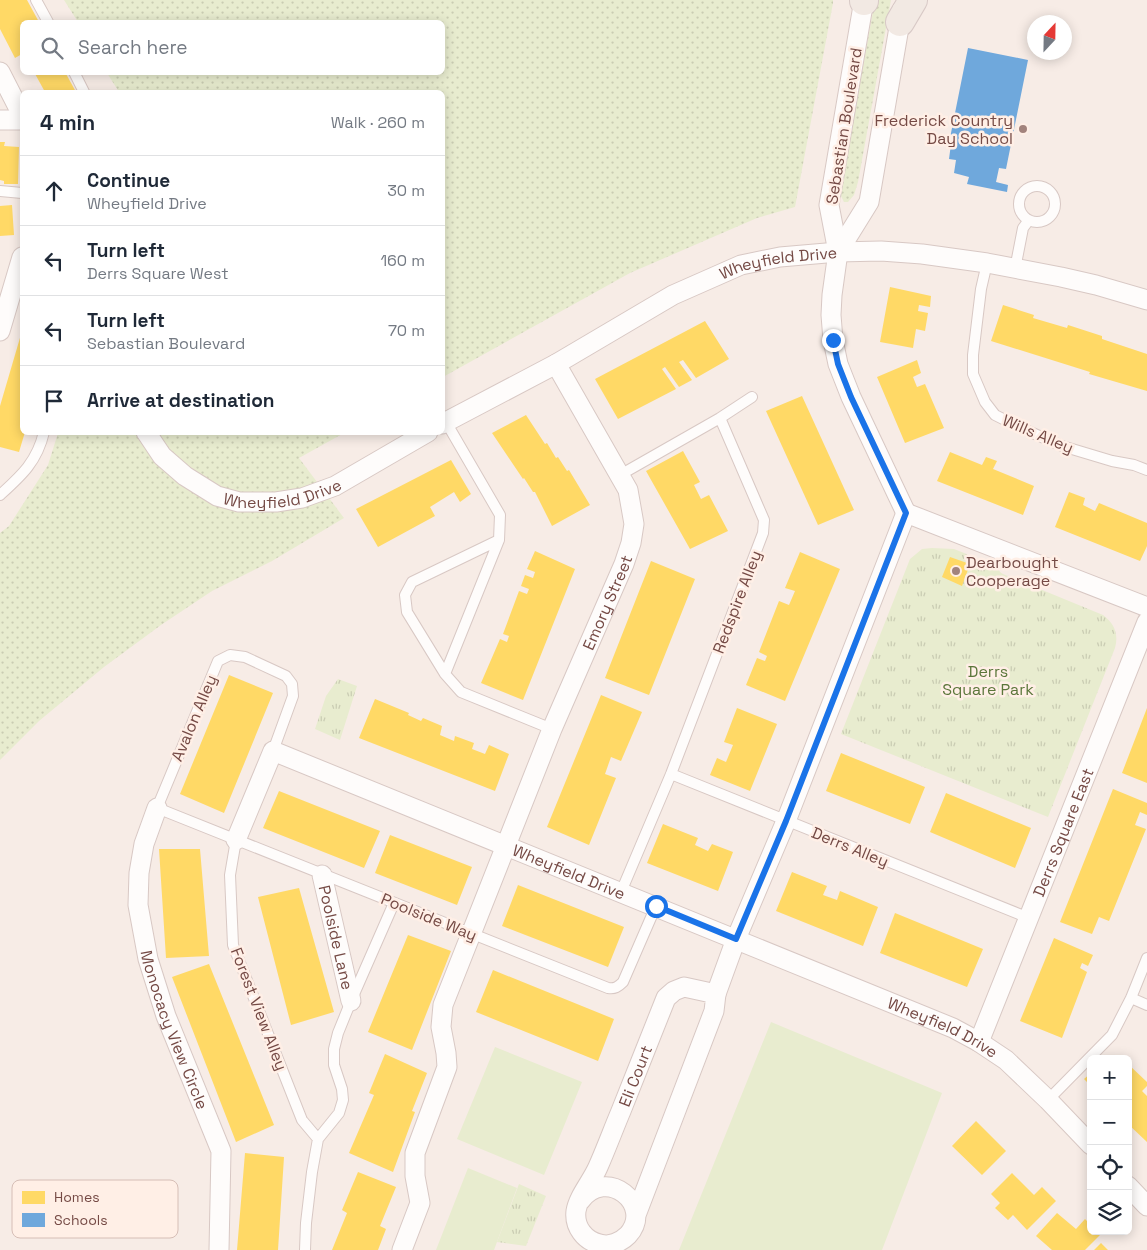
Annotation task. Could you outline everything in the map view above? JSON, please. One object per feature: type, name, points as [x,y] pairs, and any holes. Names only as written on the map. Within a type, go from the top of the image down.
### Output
[{"type":"street","name":"Sebastian Boulevard","points":[[864,0],[829,205],[838,252],[832,295],[833,340],[838,364],[851,397],[906,513]]},
{"type":"street","name":"Sebastian Boulevard","points":[[838,252],[869,202],[906,7]]},
{"type":"street","points":[[0,72],[20,111]]},
{"type":"street","points":[[0,120],[20,120]]},
{"type":"street","name":"Wheyfield Drive","points":[[445,422],[556,364],[673,295],[741,265],[780,257],[838,252],[881,251],[922,254],[987,263],[1061,277],[1147,300]]},
{"type":"street","points":[[0,331],[12,280],[20,262]]},
{"type":"street","name":"Emory Street","points":[[506,845],[552,729],[624,564],[631,544],[634,524],[628,490],[556,364]]},
{"type":"street","name":"Wheyfield Drive","points":[[148,435],[162,456],[185,476],[217,496],[239,502],[276,502],[302,498],[335,486],[423,435]]},
{"type":"street","points":[[906,513],[1147,608]]},
{"type":"street","name":"Eli Court","points":[[716,994],[684,987],[674,991],[666,998],[598,1169],[576,1210],[576,1220],[581,1233],[588,1240],[604,1245],[614,1244],[627,1236],[633,1227],[714,1011],[716,994],[736,939],[786,821],[906,513]]},
{"type":"street","name":"Derrs Square East","points":[[979,1042],[1147,622]]},
{"type":"street","name":"Wheyfield Drive","points":[[273,750],[953,1028],[1006,1060],[1087,1141]]},
{"type":"street","points":[[236,840],[273,750]]},
{"type":"street","name":"Monocacy View Circle","points":[[157,808],[144,844],[139,873],[138,905],[148,959],[166,1016],[221,1151],[219,1250]]},
{"type":"street","points":[[402,1250],[420,1203],[415,1176],[415,1153],[447,1067],[441,1027],[443,1005],[506,845]]},
{"type":"street","name":"Poolside Lane","points":[[322,875],[351,1000]]},
{"type":"street","points":[[580,1200],[584,1194],[593,1189],[603,1186],[613,1187],[623,1192],[631,1202],[636,1215]]},
{"type":"street","points":[[1132,1190],[1147,1206]]},
{"type":"lane","points":[[36,0],[47,20]]},
{"type":"lane","points":[[76,75],[83,90]]},
{"type":"lane","points":[[0,191],[20,193]]},
{"type":"lane","points":[[1015,268],[1024,228],[1029,220]]},
{"type":"lane","name":"Wills Alley","points":[[987,263],[981,289],[973,355],[973,374],[985,402],[995,415],[1019,428],[1062,446],[1147,470]]},
{"type":"lane","points":[[620,475],[720,418],[752,397]]},
{"type":"lane","name":"Redspire Alley","points":[[621,892],[671,774],[763,533],[764,520],[720,418]]},
{"type":"lane","points":[[444,674],[499,540],[500,515],[445,425]]},
{"type":"lane","points":[[0,495],[22,475],[32,461],[42,442],[43,435]]},
{"type":"lane","points":[[499,540],[412,582],[405,595],[407,612],[444,674],[461,692],[552,729]]},
{"type":"lane","name":"Avalon Alley","points":[[157,808],[218,661],[230,655],[245,657],[286,676],[292,684],[294,696],[273,750]]},
{"type":"lane","name":"Derrs Alley","points":[[671,774],[1029,918]]},
{"type":"lane","name":"Poolside Way","points":[[157,808],[608,988],[618,988],[623,982],[656,906]]},
{"type":"lane","name":"Forest View Alley","points":[[236,840],[230,875],[233,945],[302,1120],[318,1139]]},
{"type":"lane","points":[[305,1250],[306,1223],[318,1139],[338,1113],[343,1100],[342,1089],[334,1065],[334,1049],[338,1033],[394,903]]},
{"type":"lane","points":[[1048,1100],[1112,1034],[1131,998],[1147,958]]},
{"type":"lane","points":[[1131,998],[1147,1005]]},
{"type":"green space","points":[[64,0],[833,0],[795,207],[757,218],[630,273],[445,376],[445,90],[118,90],[108,75],[445,75],[445,20],[77,20]]},
{"type":"green space","points":[[875,0],[891,0],[858,182],[854,195],[848,202],[844,202],[841,196],[841,188]]},
{"type":"green space","points":[[57,435],[340,435],[299,458],[344,518],[272,561],[212,591],[161,625],[104,667],[39,721],[0,760],[0,533],[9,526],[48,465]]},
{"type":"green space","name":"Derrs Square Park","points":[[922,549],[954,549],[994,565],[1003,574],[1103,615],[1115,629],[1115,648],[1048,817],[841,734],[910,559]]},
{"type":"green space","points":[[338,679],[357,686],[340,740],[315,729],[326,696]]},
{"type":"green space","points":[[771,1022],[942,1093],[882,1250],[679,1250]]},
{"type":"green space","points":[[495,1047],[582,1082],[544,1175],[457,1139]]},
{"type":"green space","points":[[468,1168],[517,1188],[494,1250],[436,1250]]},
{"type":"green space","points":[[519,1184],[546,1196],[526,1246],[497,1242]]},
{"type":"building: Homes","points":[[0,0],[27,0],[38,20],[20,20],[20,55],[15,58],[0,29]]},
{"type":"building: Homes","points":[[36,75],[67,75],[75,90],[44,90]]},
{"type":"building: Homes","points":[[0,142],[5,142],[4,146],[19,147],[18,184],[4,184],[4,181],[0,180]]},
{"type":"building: Homes","points":[[12,205],[14,235],[0,236],[0,206]]},
{"type":"building: Homes","points":[[890,287],[931,296],[930,307],[919,305],[918,311],[928,313],[925,331],[916,329],[913,348],[880,342]]},
{"type":"building: Homes","points":[[1003,305],[1034,315],[1033,318],[1067,328],[1068,325],[1147,354],[1147,391],[1089,374],[1090,372],[991,341]]},
{"type":"building: Homes","points":[[705,321],[729,359],[696,378],[683,360],[679,362],[692,380],[679,387],[665,367],[662,369],[676,389],[618,419],[595,379]]},
{"type":"building: Homes","points":[[20,338],[20,435],[24,435],[19,452],[0,447],[0,406]]},
{"type":"building: Homes","points":[[917,360],[921,373],[913,377],[917,387],[925,384],[944,428],[905,443],[877,377]]},
{"type":"building: Homes","points":[[802,396],[854,510],[818,525],[766,411]]},
{"type":"building: Homes","points":[[526,415],[545,444],[547,443],[567,471],[569,470],[590,505],[552,526],[535,492],[523,479],[492,433]]},
{"type":"building: Homes","points":[[683,451],[700,482],[694,485],[701,499],[709,495],[728,531],[690,549],[646,471]]},
{"type":"building: Homes","points":[[950,452],[982,465],[986,457],[997,461],[993,469],[1034,486],[1023,515],[937,481]]},
{"type":"building: Homes","points":[[451,460],[471,494],[460,502],[454,492],[430,507],[435,516],[378,547],[356,509]]},
{"type":"building: Homes","points":[[1069,492],[1085,498],[1083,505],[1095,511],[1099,503],[1147,523],[1147,546],[1140,561],[1055,527]]},
{"type":"building: Homes","points":[[535,551],[575,569],[523,700],[481,683],[500,639],[507,642],[509,636],[503,634],[519,591],[527,594],[529,589],[521,586],[525,575],[533,578],[535,572],[527,569]]},
{"type":"building: Homes","points":[[800,552],[840,569],[785,701],[746,685],[757,658],[765,661],[767,656],[759,652],[779,601],[789,605],[795,591],[785,588]]},
{"type":"building: Homes","name":"Dearbought Cooperage","points":[[950,557],[970,564],[962,586],[942,577]]},
{"type":"building: Homes","points":[[651,561],[695,579],[649,695],[605,678]]},
{"type":"building: Homes","points":[[229,675],[273,693],[224,813],[180,794]]},
{"type":"building: Homes","points":[[601,695],[642,712],[621,761],[611,757],[605,774],[616,778],[589,845],[547,827]]},
{"type":"building: Homes","points":[[375,699],[409,713],[408,715],[421,721],[423,718],[442,726],[440,735],[454,741],[455,736],[474,743],[472,749],[485,754],[489,745],[509,754],[495,791],[359,738]]},
{"type":"building: Homes","points":[[737,708],[777,724],[750,791],[710,775],[717,758],[726,762],[733,745],[724,742]]},
{"type":"building: Homes","points":[[1147,708],[1147,783],[1122,773]]},
{"type":"building: Homes","points":[[841,753],[925,787],[910,824],[826,791]]},
{"type":"building: Homes","points":[[1113,789],[1147,803],[1147,815],[1140,812],[1135,825],[1146,829],[1109,921],[1099,917],[1092,934],[1060,922]]},
{"type":"building: Homes","points":[[279,791],[380,831],[364,868],[263,828]]},
{"type":"building: Homes","points":[[946,793],[1031,828],[1015,868],[930,832]]},
{"type":"building: Homes","points":[[663,824],[698,838],[695,845],[708,851],[712,844],[733,852],[718,891],[647,863]]},
{"type":"building: Homes","points":[[390,835],[472,867],[457,905],[375,873]]},
{"type":"building: Homes","points":[[159,849],[200,849],[209,956],[166,958]]},
{"type":"building: Homes","points":[[792,872],[827,886],[823,895],[837,900],[840,891],[878,907],[863,946],[776,911]]},
{"type":"building: Homes","points":[[518,885],[624,927],[608,967],[502,926]]},
{"type":"building: Homes","points":[[299,888],[334,1012],[291,1025],[258,897]]},
{"type":"building: Homes","points":[[895,913],[983,949],[967,987],[880,953]]},
{"type":"building: Homes","points":[[408,935],[451,951],[412,1050],[368,1032]]},
{"type":"building: Homes","points":[[1054,938],[1093,955],[1088,966],[1082,963],[1080,968],[1087,972],[1062,1038],[1020,1021]]},
{"type":"building: Homes","points":[[209,964],[274,1125],[236,1142],[172,977]]},
{"type":"building: Homes","points":[[493,970],[614,1019],[598,1061],[476,1012]]},
{"type":"building: Homes","points":[[385,1054],[427,1073],[412,1111],[415,1112],[393,1172],[349,1153],[374,1095],[369,1093]]},
{"type":"building: Homes","points":[[1132,1068],[1147,1082],[1147,1086],[1142,1091],[1147,1096],[1147,1142],[1132,1128]]},
{"type":"building: Homes","points":[[976,1121],[1006,1151],[982,1175],[952,1146]]},
{"type":"building: Homes","points":[[245,1153],[284,1157],[278,1250],[237,1250]]},
{"type":"building: Homes","points":[[358,1172],[396,1187],[380,1226],[386,1229],[378,1250],[332,1250],[347,1213],[342,1210]]},
{"type":"building: Homes","points":[[1012,1173],[1034,1195],[1042,1187],[1056,1201],[1027,1230],[1013,1215],[1008,1220],[995,1208],[1000,1203],[991,1194]]},
{"type":"building: Homes","points":[[1057,1213],[1076,1229],[1085,1219],[1087,1221],[1087,1235],[1100,1235],[1085,1250],[1052,1250],[1036,1236]]},
{"type":"building: Homes","points":[[1101,1243],[1108,1250],[1094,1250]]},
{"type":"building: Schools","points":[[968,48],[1028,60],[1006,169],[999,168],[996,182],[1008,185],[1007,192],[967,184],[969,177],[954,173],[956,160],[949,159],[951,144],[949,143]]},
{"type":"place","name":"Frederick Country Day School","points":[[1023,129]]},
{"type":"place","name":"Dearbought Cooperage","points":[[956,571]]},
{"type":"route","points":[[656,906],[736,939],[786,821],[906,513],[851,397],[838,364],[833,340]]}]
